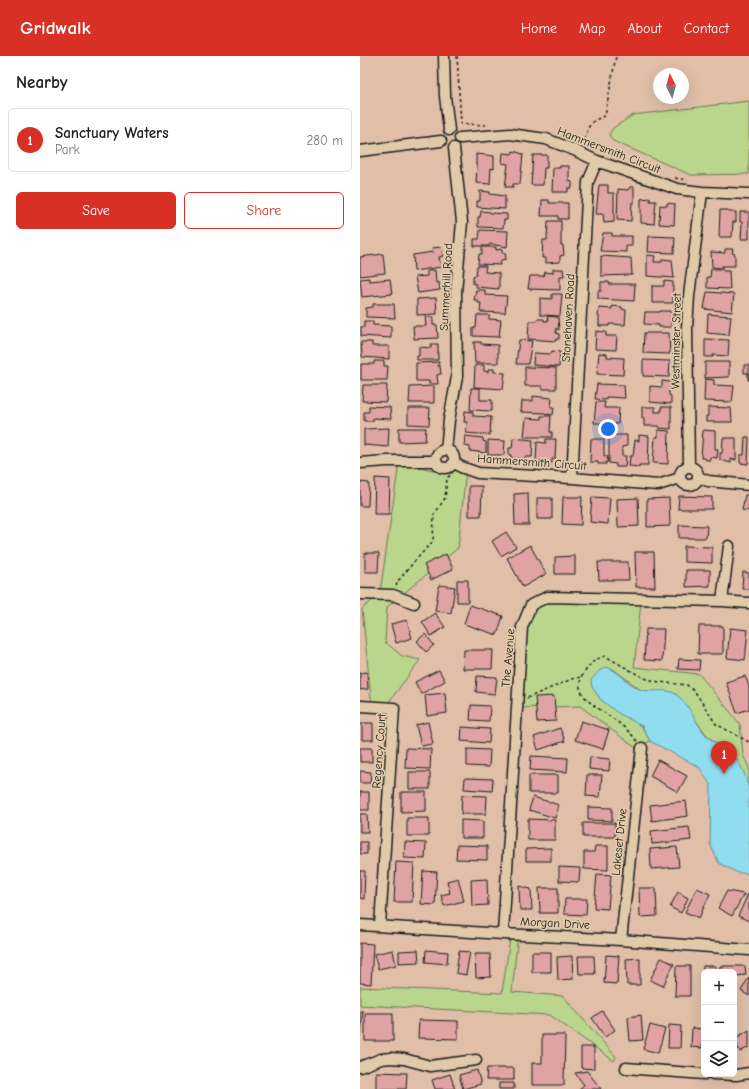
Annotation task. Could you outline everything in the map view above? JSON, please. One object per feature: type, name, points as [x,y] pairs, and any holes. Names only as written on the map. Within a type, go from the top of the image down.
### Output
[{"type":"street","points":[[444,56],[445,96],[449,130]]},
{"type":"street","points":[[449,130],[455,132],[460,138],[458,145],[449,149],[442,141],[443,135],[449,130]]},
{"type":"street","name":"Hammersmith Circuit","points":[[460,138],[510,134],[546,140],[574,150],[597,161],[678,188],[702,192],[749,194]]},
{"type":"street","points":[[360,151],[442,141]]},
{"type":"street","name":"Summerhill Road","points":[[446,450],[449,420],[457,377],[456,292],[462,222],[454,148]]},
{"type":"street","name":"Stonehaven Road","points":[[572,478],[588,182],[597,161]]},
{"type":"street","name":"Westminster Street","points":[[690,467],[687,328],[689,296],[702,192]]},
{"type":"street","points":[[436,461],[440,452],[446,450],[455,458],[457,464]]},
{"type":"street","name":"Hammersmith Circuit","points":[[360,464],[387,461],[436,461],[438,465],[445,468],[457,464],[478,473],[572,478],[658,485],[680,478]]},
{"type":"street","points":[[690,467],[696,469],[698,473],[698,480],[687,486],[682,483],[680,478],[682,470],[690,467]]},
{"type":"street","points":[[698,477],[708,481],[749,485]]},
{"type":"street","points":[[722,601],[728,546]]},
{"type":"street","points":[[360,594],[393,595],[414,603]]},
{"type":"street","name":"The Avenue","points":[[503,934],[522,627],[531,605],[547,596],[749,603]]},
{"type":"street","name":"Regency Court","points":[[360,706],[394,708],[380,925]]},
{"type":"street","name":"Lakeset Drive","points":[[621,940],[642,748]]},
{"type":"street","name":"Morgan Drive","points":[[360,925],[621,940],[749,950]]},
{"type":"street","points":[[360,1067],[381,1059],[391,1058],[404,1059],[430,1066],[476,1060]]},
{"type":"street","points":[[626,1068],[701,1074]]},
{"type":"street","points":[[737,1074],[749,1073]]},
{"type":"path","points":[[457,56],[461,124]]},
{"type":"path","points":[[588,147],[583,145],[590,124],[595,119],[605,116],[616,56]]},
{"type":"path","points":[[674,178],[688,180]]},
{"type":"path","points":[[393,595],[398,582],[433,541],[434,514],[445,498],[447,478],[457,464]]},
{"type":"path","points":[[642,748],[625,728],[584,697],[580,688],[581,677],[594,659],[605,656],[644,678],[659,682],[687,685],[695,692],[716,724],[749,742]]},
{"type":"path","points":[[517,702],[572,679],[581,677]]},
{"type":"green space","points":[[749,101],[749,174],[691,175],[613,141],[609,135],[613,128],[633,115]]},
{"type":"green space","points":[[399,463],[438,471],[466,469],[458,548],[403,594],[380,593]]},
{"type":"green space","points":[[380,594],[402,595],[387,607],[385,642],[402,656],[420,660],[385,707],[372,707],[362,609]]},
{"type":"green space","points":[[547,597],[641,602],[634,667],[699,674],[740,724],[743,755],[749,768],[749,794],[739,764],[706,734],[676,694],[641,690],[613,669],[599,671],[592,687],[601,700],[642,727],[650,741],[636,748],[580,706],[517,708],[522,627],[531,605]]},
{"type":"green space","points":[[511,932],[518,933],[512,992],[563,996],[616,1057],[614,1061],[550,1015],[360,1005],[360,987],[502,993]]},
{"type":"water","points":[[606,667],[616,672],[633,686],[642,690],[669,691],[677,695],[686,704],[706,735],[725,748],[738,761],[747,781],[749,791],[749,873],[738,873],[719,863],[710,844],[711,786],[699,767],[650,741],[642,726],[618,713],[601,700],[592,687],[591,680],[599,671]]},
{"type":"building","points":[[513,151],[523,154],[520,184],[513,184],[513,187],[505,187],[508,164],[502,163],[503,153],[512,154]]},
{"type":"building","points":[[476,154],[494,156],[494,169],[491,168],[490,184],[476,183]]},
{"type":"building","points":[[533,155],[547,155],[547,168],[544,168],[543,185],[531,185]]},
{"type":"building","points":[[560,166],[569,166],[569,181],[572,182],[572,188],[568,188],[568,192],[552,192],[553,168],[560,168]]},
{"type":"building","points":[[599,185],[608,185],[608,193],[614,193],[614,222],[604,223],[603,214],[596,214]]},
{"type":"building","points":[[630,187],[634,187],[634,203],[632,202],[631,221],[617,220],[618,189],[628,190]]},
{"type":"building","points":[[480,191],[505,196],[505,209],[477,207],[477,201],[480,201]]},
{"type":"building","points":[[650,198],[650,201],[656,201],[654,224],[641,223],[641,199]]},
{"type":"building","points":[[542,200],[549,200],[549,203],[568,203],[568,219],[558,219],[558,216],[541,216]]},
{"type":"building","points":[[667,203],[675,204],[674,225],[659,224],[660,205],[667,206]]},
{"type":"building","points":[[720,210],[736,212],[736,222],[733,222],[732,237],[719,237]]},
{"type":"building","points":[[481,211],[507,214],[507,220],[504,220],[503,228],[478,227],[478,217],[480,217]]},
{"type":"building","points":[[740,212],[749,212],[749,239],[741,239],[742,222],[740,222]]},
{"type":"building","points":[[548,221],[561,221],[561,245],[563,245],[564,255],[560,256],[560,262],[546,263],[546,258],[542,258],[543,240],[547,240]]},
{"type":"building","points":[[480,230],[508,231],[507,247],[490,244],[489,246],[474,246],[474,239],[479,239]]},
{"type":"building","points":[[603,233],[612,233],[612,236],[632,236],[632,246],[626,246],[626,252],[600,251]]},
{"type":"building","points":[[649,236],[675,237],[674,253],[648,252]]},
{"type":"building","points":[[441,247],[443,256],[439,257],[441,267],[414,271],[413,255],[433,252],[432,248]]},
{"type":"building","points":[[482,247],[496,247],[496,250],[502,249],[502,253],[505,253],[506,259],[501,260],[500,265],[478,264],[479,254],[482,254]]},
{"type":"building","points":[[725,249],[733,249],[732,253],[735,254],[735,266],[722,266],[722,268],[712,267],[711,252],[725,253]]},
{"type":"building","points":[[383,254],[385,273],[360,276],[360,257]]},
{"type":"building","points":[[647,255],[655,256],[654,262],[662,262],[662,259],[672,260],[674,278],[647,276]]},
{"type":"building","points":[[601,256],[631,258],[632,275],[601,276]]},
{"type":"building","points":[[477,266],[486,266],[485,272],[499,273],[499,289],[476,287],[476,284],[473,284],[473,276],[476,275]]},
{"type":"building","points":[[553,269],[563,269],[564,276],[560,276],[560,290],[528,289],[530,276],[544,276],[545,272],[553,273]]},
{"type":"building","points":[[711,269],[723,269],[723,271],[729,271],[730,289],[707,288],[707,277],[710,277]]},
{"type":"building","points":[[435,270],[436,283],[439,282],[440,290],[418,293],[415,277],[427,276],[427,271]]},
{"type":"building","points":[[369,278],[369,281],[390,279],[392,294],[362,297],[360,279]]},
{"type":"building","points":[[664,281],[673,282],[673,303],[652,303],[652,286],[664,286]]},
{"type":"building","points":[[601,282],[609,282],[609,284],[635,284],[634,301],[598,299],[598,291],[601,291]]},
{"type":"building","points":[[476,290],[485,290],[485,295],[507,296],[505,313],[480,312],[481,303],[478,303],[478,300],[474,300]]},
{"type":"building","points":[[707,292],[734,294],[732,312],[704,309]]},
{"type":"building","points":[[552,294],[562,294],[560,316],[540,315],[540,298],[552,299]]},
{"type":"building","points":[[436,298],[437,314],[417,315],[417,299]]},
{"type":"building","points":[[373,304],[394,304],[395,318],[366,317],[366,308],[373,307]]},
{"type":"building","points":[[612,306],[622,307],[622,309],[626,310],[625,325],[609,324],[609,326],[599,326],[599,308],[612,309]]},
{"type":"building","points":[[671,311],[671,327],[659,327],[659,325],[644,324],[645,312]]},
{"type":"building","points":[[708,314],[731,316],[729,335],[707,333]]},
{"type":"building","points":[[477,315],[489,315],[489,319],[501,320],[499,337],[473,336],[473,328],[476,328]]},
{"type":"building","points":[[547,316],[558,317],[559,330],[556,328],[556,333],[559,334],[559,339],[556,339],[556,341],[528,339],[529,321],[544,319],[544,321],[548,321]]},
{"type":"building","points":[[425,317],[433,317],[433,325],[437,325],[438,338],[414,339],[413,326],[426,326]]},
{"type":"building","points":[[364,321],[373,321],[373,325],[391,326],[391,338],[361,336],[361,327],[364,327]]},
{"type":"building","points":[[596,331],[606,332],[606,336],[617,336],[616,350],[595,349]]},
{"type":"building","points":[[644,333],[669,333],[670,354],[643,353]]},
{"type":"building","points":[[705,339],[729,340],[728,356],[713,355],[713,357],[705,357]]},
{"type":"building","points":[[519,340],[532,341],[528,364],[516,364]]},
{"type":"building","points":[[361,342],[372,342],[372,346],[389,346],[389,359],[362,357]]},
{"type":"building","points":[[474,342],[498,345],[498,363],[475,363]]},
{"type":"building","points":[[431,344],[438,344],[438,360],[417,360],[417,356],[419,356],[419,347],[431,348]]},
{"type":"building","points":[[552,351],[560,352],[559,367],[533,365],[534,353],[551,354]]},
{"type":"building","points":[[599,353],[607,354],[607,357],[624,358],[623,375],[597,374]]},
{"type":"building","points":[[643,360],[670,361],[669,377],[643,376]]},
{"type":"building","points":[[374,361],[384,361],[384,366],[388,366],[387,380],[361,380],[361,364],[374,364]]},
{"type":"building","points":[[439,362],[438,366],[440,366],[441,374],[437,375],[438,384],[429,384],[429,381],[416,381],[416,363]]},
{"type":"building","points":[[705,362],[729,362],[729,377],[705,378]]},
{"type":"building","points":[[475,365],[484,365],[484,371],[488,372],[488,369],[494,369],[494,372],[505,373],[503,389],[474,387]]},
{"type":"building","points":[[744,365],[749,365],[749,380],[748,373],[744,373]]},
{"type":"building","points":[[525,367],[556,368],[556,389],[542,389],[542,386],[525,386]]},
{"type":"building","points":[[705,379],[714,380],[714,385],[734,386],[732,402],[704,401]]},
{"type":"building","points":[[662,381],[671,382],[669,395],[671,396],[671,404],[650,402],[650,386],[662,387]]},
{"type":"building","points":[[597,384],[624,385],[625,398],[606,397],[606,400],[595,399]]},
{"type":"building","points":[[363,385],[387,385],[386,402],[362,401]]},
{"type":"building","points":[[434,386],[434,403],[409,403],[410,387]]},
{"type":"building","points":[[471,388],[480,388],[480,400],[492,400],[492,411],[470,410]]},
{"type":"building","points":[[533,396],[552,398],[551,407],[554,407],[553,415],[545,413],[521,412],[522,401],[533,401]]},
{"type":"building","points":[[596,402],[605,402],[604,408],[619,408],[618,424],[594,423]]},
{"type":"building","points":[[369,406],[390,407],[391,419],[373,418],[373,421],[364,421],[364,412],[369,412]]},
{"type":"building","points":[[642,407],[655,407],[655,412],[661,412],[661,407],[671,407],[671,429],[659,428],[659,426],[644,426]]},
{"type":"building","points":[[708,407],[731,408],[732,422],[706,422]]},
{"type":"building","points":[[408,408],[430,408],[429,425],[408,424]]},
{"type":"building","points":[[465,411],[473,412],[473,416],[491,417],[490,435],[466,433],[467,422],[464,422]]},
{"type":"building","points":[[541,416],[551,416],[550,432],[552,432],[552,437],[524,437],[526,418],[541,419]]},
{"type":"building","points":[[389,428],[388,447],[364,445],[364,429]]},
{"type":"building","points":[[399,428],[426,428],[425,441],[399,442]]},
{"type":"building","points":[[658,430],[669,431],[668,464],[653,463],[655,437],[658,437]]},
{"type":"building","points":[[703,430],[715,431],[715,449],[718,449],[717,458],[710,457],[710,460],[706,460],[705,458],[701,458]]},
{"type":"building","points":[[609,435],[627,435],[627,446],[622,447],[622,456],[626,456],[625,467],[616,467],[616,464],[609,463]]},
{"type":"building","points":[[639,435],[649,436],[648,465],[639,465],[639,467],[629,466],[630,456],[633,456],[635,440],[639,441]]},
{"type":"building","points":[[465,436],[483,438],[483,441],[486,442],[486,453],[470,451],[470,447],[464,446]]},
{"type":"building","points":[[745,437],[749,437],[748,464],[740,463],[740,455],[744,455]]},
{"type":"building","points":[[513,438],[533,440],[532,457],[525,457],[525,459],[511,458],[511,455],[509,455],[509,448],[512,448]]},
{"type":"building","points":[[723,438],[736,438],[736,460],[731,459],[731,463],[720,460]]},
{"type":"building","points":[[546,439],[556,439],[555,459],[552,459],[552,463],[536,462],[537,442],[546,443]]},
{"type":"building","points":[[591,439],[604,439],[604,456],[607,456],[608,462],[606,462],[606,464],[590,462]]},
{"type":"building","points":[[488,440],[505,441],[504,455],[488,455]]},
{"type":"building","points":[[375,478],[390,479],[389,514],[374,514]]},
{"type":"building","points":[[360,482],[369,483],[368,506],[360,506]]},
{"type":"building","points":[[469,486],[482,486],[481,516],[469,516]]},
{"type":"building","points":[[528,493],[529,525],[515,525],[514,494]]},
{"type":"building","points":[[745,495],[749,495],[749,511],[742,510]]},
{"type":"building","points":[[679,496],[712,497],[712,509],[678,509]]},
{"type":"building","points":[[563,497],[582,497],[581,525],[562,524]]},
{"type":"building","points":[[592,497],[610,498],[608,524],[590,522]]},
{"type":"building","points":[[537,498],[552,498],[552,519],[537,519]]},
{"type":"building","points":[[638,498],[639,526],[618,527],[617,499]]},
{"type":"building","points":[[669,498],[670,526],[647,527],[647,499]]},
{"type":"building","points":[[679,525],[707,526],[706,538],[679,538]]},
{"type":"building","points":[[506,532],[516,547],[501,556],[492,541]]},
{"type":"building","points":[[530,545],[546,574],[523,587],[507,558]]},
{"type":"building","points":[[684,546],[712,547],[712,563],[684,562]]},
{"type":"building","points":[[635,552],[654,552],[655,587],[636,587]]},
{"type":"building","points":[[365,553],[379,553],[378,572],[365,572]]},
{"type":"building","points":[[446,554],[453,569],[431,580],[424,565]]},
{"type":"building","points":[[575,556],[575,574],[555,574],[555,557]]},
{"type":"building","points":[[598,562],[628,562],[629,580],[599,580]]},
{"type":"building","points":[[686,570],[710,570],[710,586],[686,587]]},
{"type":"building","points":[[743,572],[749,573],[749,589],[742,589]]},
{"type":"building","points":[[457,580],[468,580],[468,602],[457,602]]},
{"type":"building","points":[[439,585],[455,587],[451,613],[435,611]]},
{"type":"building","points":[[470,605],[503,616],[497,635],[464,624]]},
{"type":"building","points":[[435,613],[445,627],[431,636],[422,622]]},
{"type":"building","points":[[407,620],[412,638],[396,643],[391,624]]},
{"type":"building","points":[[699,626],[723,626],[723,654],[698,654]]},
{"type":"building","points":[[730,628],[748,630],[745,660],[727,658]]},
{"type":"building","points":[[646,629],[664,629],[662,661],[644,660]]},
{"type":"building","points":[[425,634],[434,645],[426,652],[417,641]]},
{"type":"building","points":[[464,650],[493,650],[492,669],[463,669]]},
{"type":"building","points":[[679,659],[700,660],[699,670],[678,669]]},
{"type":"building","points":[[439,670],[445,681],[421,694],[415,682]]},
{"type":"building","points":[[367,672],[368,689],[360,690],[360,673]]},
{"type":"building","points":[[477,676],[497,677],[495,694],[476,692]]},
{"type":"building","points":[[745,676],[749,686],[749,709],[737,713],[726,682]]},
{"type":"building","points":[[445,693],[447,713],[427,716],[425,695]]},
{"type":"building","points":[[554,696],[556,721],[537,722],[535,697]]},
{"type":"building","points":[[471,705],[490,706],[489,721],[470,720]]},
{"type":"building","points":[[581,721],[609,730],[603,749],[575,740]]},
{"type":"building","points":[[428,722],[433,744],[421,746],[416,725]]},
{"type":"building","points":[[362,723],[373,723],[373,740],[362,740]]},
{"type":"building","points":[[462,727],[490,729],[489,743],[461,741]]},
{"type":"building","points":[[560,728],[565,741],[538,750],[534,737]]},
{"type":"building","points":[[360,748],[372,748],[372,762],[360,762]]},
{"type":"building","points":[[406,748],[431,749],[430,769],[405,768]]},
{"type":"building","points":[[467,749],[490,750],[489,767],[467,766]]},
{"type":"building","points":[[531,756],[568,758],[567,772],[530,770]]},
{"type":"building","points":[[590,757],[610,759],[609,771],[589,769]]},
{"type":"building","points":[[658,760],[687,776],[678,792],[650,776]]},
{"type":"building","points":[[360,771],[371,772],[370,783],[360,783]]},
{"type":"building","points":[[409,772],[430,772],[430,789],[409,789]]},
{"type":"building","points":[[529,775],[558,775],[558,793],[529,793]]},
{"type":"building","points":[[587,775],[602,775],[600,797],[586,796]]},
{"type":"building","points":[[465,778],[493,779],[492,791],[464,789]]},
{"type":"building","points":[[360,792],[369,792],[369,810],[360,810]]},
{"type":"building","points":[[401,792],[426,792],[426,811],[401,812]]},
{"type":"building","points":[[462,795],[487,796],[486,814],[461,814]]},
{"type":"building","points":[[533,797],[559,805],[555,818],[529,810]]},
{"type":"building","points":[[686,801],[688,816],[652,821],[650,805]]},
{"type":"building","points":[[588,807],[612,808],[612,821],[588,820]]},
{"type":"building","points":[[360,814],[367,814],[368,832],[360,832]]},
{"type":"building","points":[[407,818],[429,818],[429,836],[407,836]]},
{"type":"building","points":[[528,819],[555,820],[555,840],[528,840]]},
{"type":"building","points":[[461,820],[483,821],[483,838],[461,838]]},
{"type":"building","points":[[583,823],[615,823],[615,837],[583,837]]},
{"type":"building","points":[[689,827],[691,840],[652,844],[651,831]]},
{"type":"building","points":[[360,842],[367,842],[367,854],[360,854]]},
{"type":"building","points":[[405,842],[426,843],[425,859],[404,858]]},
{"type":"building","points":[[457,845],[487,846],[487,860],[456,859]]},
{"type":"building","points":[[595,846],[608,846],[608,870],[584,869],[584,852],[594,852]]},
{"type":"building","points":[[677,847],[679,867],[651,869],[650,849]]},
{"type":"building","points":[[551,848],[551,861],[526,861],[526,849]]},
{"type":"building","points":[[396,862],[414,863],[412,902],[394,902]]},
{"type":"building","points":[[559,867],[580,868],[579,882],[559,881]]},
{"type":"building","points":[[360,871],[365,871],[364,899],[360,898]]},
{"type":"building","points":[[423,871],[437,872],[435,905],[421,904]]},
{"type":"building","points":[[597,874],[611,875],[608,909],[594,908]]},
{"type":"building","points":[[458,878],[464,901],[444,906],[441,895],[450,893],[447,881]]},
{"type":"building","points":[[487,879],[488,905],[472,906],[471,880]]},
{"type":"building","points":[[519,886],[531,889],[532,910],[520,910]]},
{"type":"building","points":[[539,888],[558,888],[558,913],[540,913]]},
{"type":"building","points":[[639,888],[656,888],[657,916],[640,917]]},
{"type":"building","points":[[697,888],[710,894],[699,918],[685,912]]},
{"type":"building","points":[[727,891],[744,894],[732,916],[718,908]]},
{"type":"building","points":[[678,892],[688,898],[681,913],[670,907]]},
{"type":"building","points":[[748,894],[749,895],[749,921],[738,916]]},
{"type":"building","points":[[565,899],[587,899],[586,915],[564,914]]},
{"type":"building","points":[[360,943],[373,944],[371,984],[360,983]]},
{"type":"building","points":[[393,950],[396,965],[378,969],[374,954]]},
{"type":"building","points":[[418,950],[419,962],[399,963],[399,951]]},
{"type":"building","points":[[426,950],[448,952],[447,964],[425,962]]},
{"type":"building","points":[[459,951],[470,952],[466,975],[456,973]]},
{"type":"building","points":[[532,952],[551,952],[551,972],[532,972]]},
{"type":"building","points":[[475,954],[490,954],[491,977],[476,978]]},
{"type":"building","points":[[606,955],[619,956],[617,984],[604,983]]},
{"type":"building","points":[[572,956],[573,979],[558,980],[557,957]]},
{"type":"building","points":[[578,956],[594,956],[595,974],[579,974]]},
{"type":"building","points":[[640,958],[640,985],[627,985],[626,959]]},
{"type":"building","points":[[661,958],[674,964],[663,986],[650,980]]},
{"type":"building","points":[[676,966],[690,966],[690,996],[675,996]]},
{"type":"building","points":[[703,966],[716,966],[716,969],[703,969]]},
{"type":"building","points":[[720,966],[745,966],[746,975],[737,976],[737,969],[720,969]]},
{"type":"building","points":[[749,977],[749,996],[741,991]]},
{"type":"building","points":[[360,1011],[363,1011],[361,1033],[360,1033]]},
{"type":"building","points":[[602,1011],[615,1030],[605,1037],[592,1018]]},
{"type":"building","points":[[365,1013],[393,1013],[393,1041],[365,1041]]},
{"type":"building","points":[[641,1015],[643,1040],[630,1041],[628,1017]]},
{"type":"building","points":[[419,1020],[458,1021],[458,1039],[418,1038]]},
{"type":"building","points":[[650,1025],[665,1029],[658,1053],[643,1049]]},
{"type":"building","points":[[669,1025],[681,1026],[680,1048],[668,1048]]},
{"type":"building","points":[[692,1028],[701,1029],[701,1048],[691,1047]]},
{"type":"building","points":[[749,1030],[749,1047],[740,1052],[737,1046],[737,1037]]},
{"type":"building","points":[[542,1035],[565,1035],[564,1085],[532,1085],[532,1063],[542,1063]]},
{"type":"building","points":[[581,1047],[594,1047],[594,1069],[581,1068]]},
{"type":"building","points":[[487,1068],[514,1068],[514,1080],[486,1080]]},
{"type":"building","points":[[477,1070],[481,1084],[463,1089],[459,1075]]},
{"type":"building","points":[[587,1071],[601,1089],[579,1089],[584,1085],[575,1073]]},
{"type":"building","points":[[376,1072],[407,1073],[406,1089],[376,1089]]},
{"type":"building","points":[[450,1074],[455,1089],[435,1089],[432,1080]]},
{"type":"building","points":[[499,1083],[514,1083],[514,1089],[499,1089]]},
{"type":"place","name":"Sanctuary Waters","points":[[724,774]]}]
